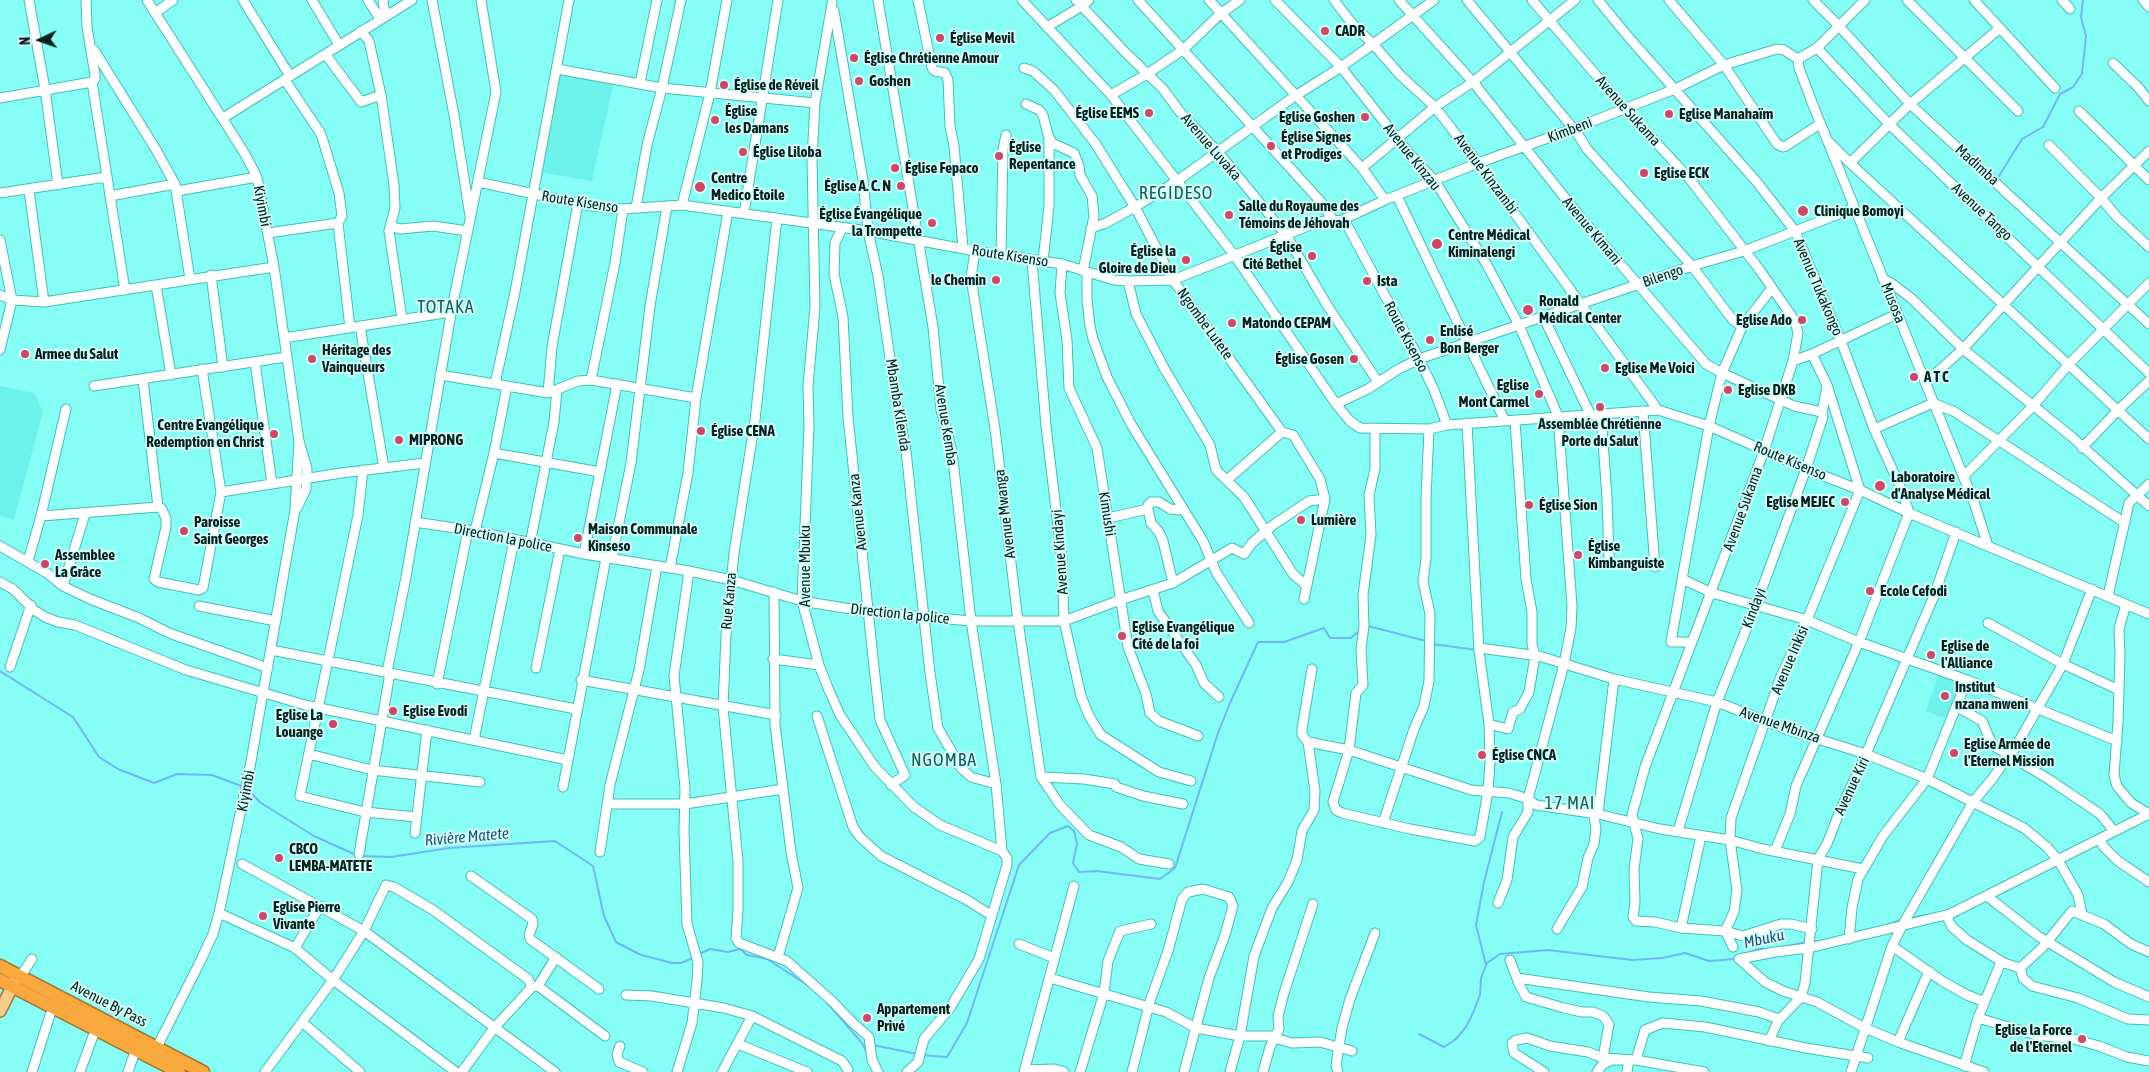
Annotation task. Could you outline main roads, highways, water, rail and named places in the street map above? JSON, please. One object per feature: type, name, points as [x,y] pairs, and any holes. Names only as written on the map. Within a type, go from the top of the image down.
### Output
[{"type":"highway","name":"Avenue By Pass","points":[[0,966],[17,980],[136,1049],[154,1052],[179,1072]]},
{"type":"highway","name":"Avenue By Pass","points":[[0,980],[17,980],[154,1052],[203,1072]]},
{"type":"main road","points":[[0,1011],[17,980]]},
{"type":"waterway","points":[[1999,176],[2022,139],[2043,127],[2060,94],[2073,87],[2082,74],[2086,36],[2081,17],[2083,0]]},
{"type":"waterway","points":[[1368,626],[1426,641]]},
{"type":"waterway","points":[[922,1055],[947,1057],[967,1023],[1019,865],[1050,833],[1068,826],[1074,831],[1077,844],[1073,863],[1079,872],[1097,871],[1160,879],[1175,868],[1218,733],[1258,642],[1284,642],[1324,628],[1330,638],[1351,638],[1359,631]]},
{"type":"waterway","points":[[1432,644],[1477,650]]},
{"type":"waterway","name":"Rivière Matete","points":[[0,671],[73,717],[99,757],[118,769],[154,783],[177,774],[212,775],[244,787]]},
{"type":"waterway","name":"Rivière Matete","points":[[248,790],[261,803],[314,836],[356,855]]},
{"type":"waterway","points":[[1486,965],[1476,925],[1484,882],[1502,812]]},
{"type":"waterway","name":"Rivière Matete","points":[[361,856],[391,857],[449,848],[555,841],[593,866],[604,916],[616,942],[641,955],[672,963],[681,963],[693,958]]},
{"type":"waterway","name":"Mbuku","points":[[1911,918],[1926,915]]},
{"type":"waterway","name":"Mbuku","points":[[1892,923],[1902,920]]},
{"type":"waterway","name":"Mbuku","points":[[1812,942],[1822,941]]},
{"type":"waterway","name":"Mbuku","points":[[1788,946],[1807,942]]},
{"type":"waterway","name":"Rivière Matete","points":[[699,954],[710,949],[728,952],[740,949],[747,955],[767,959],[809,986]]},
{"type":"waterway","name":"Mbuku","points":[[1751,952],[1758,949],[1768,949]]},
{"type":"waterway","name":"Mbuku","points":[[1419,1034],[1444,1047],[1456,1039],[1466,1027],[1473,1013],[1480,995],[1481,978],[1487,963],[1500,954],[1548,950],[1632,960],[1662,958],[1685,953],[1709,961],[1735,959]]},
{"type":"waterway","name":"Rivière Matete","points":[[824,999],[862,1043],[867,1053]]},
{"type":"waterway","points":[[873,1045],[917,1054]]},
{"type":"place","name":"CADR","points":[[1325,31]]},
{"type":"place","name":"Église Mevil","points":[[940,38]]},
{"type":"place","name":"Église Chrétienne Amour","points":[[854,58]]},
{"type":"place","name":"Goshen","points":[[859,81]]},
{"type":"place","name":"Église de Réveil","points":[[724,85]]},
{"type":"place","name":"Église EEMS","points":[[1149,113]]},
{"type":"place","name":"Eglise Manahaïm","points":[[1669,114]]},
{"type":"place","name":"Eglise Goshen","points":[[1365,117]]},
{"type":"place","name":"Église les Damans","points":[[715,120]]},
{"type":"place","name":"Église Signes et Prodiges","points":[[1271,146]]},
{"type":"place","name":"Église Liloba","points":[[743,152]]},
{"type":"place","name":"Église Repentance","points":[[999,156]]},
{"type":"place","name":"Église Fepaco","points":[[895,168]]},
{"type":"place","name":"Eglise ECK","points":[[1644,173]]},
{"type":"place","name":"Église A. C. N","points":[[901,186]]},
{"type":"place","name":"Centre Medico Étoile","points":[[700,187]]},
{"type":"place","name":"Clinique Bomoyi","points":[[1803,211]]},
{"type":"place","name":"Salle du Royaume des Témoins de Jéhovah","points":[[1229,215]]},
{"type":"place","name":"Église Évangélique la Trompette","points":[[932,223]]},
{"type":"place","name":"Centre Médical Kiminalengi","points":[[1437,244]]},
{"type":"place","name":"Église Cité Bethel","points":[[1312,256]]},
{"type":"place","name":"Église la Gloire de Dieu","points":[[1186,260]]},
{"type":"place","name":"le Chemin","points":[[996,280]]},
{"type":"place","name":"Ista","points":[[1367,281]]},
{"type":"place","name":"Ronald Médical Center","points":[[1528,310]]},
{"type":"place","name":"Eglise Ado","points":[[1802,320]]},
{"type":"place","name":"Matondo CEPAM","points":[[1232,323]]},
{"type":"place","name":"Enlisé Bon Berger","points":[[1430,340]]},
{"type":"place","name":"Armee du Salut","points":[[25,354]]},
{"type":"place","name":"Héritage des Vainqueurs","points":[[312,359]]},
{"type":"place","name":"Église Gosen","points":[[1354,359]]},
{"type":"place","name":"Eglise Me Voici","points":[[1605,368]]},
{"type":"place","name":"A T C","points":[[1914,377]]},
{"type":"place","name":"Eglise DKB","points":[[1728,390]]},
{"type":"place","name":"Eglise Mont Carmel","points":[[1539,394]]},
{"type":"place","name":"Assemblée Chrétienne Porte du Salut","points":[[1600,407]]},
{"type":"place","name":"Église CENA","points":[[701,431]]},
{"type":"place","name":"Centre Evangélique Redemption en Christ","points":[[274,434]]},
{"type":"place","name":"MIPRONG","points":[[399,440]]},
{"type":"place","name":"Laboratoire d'Analyse Médical","points":[[1880,486]]},
{"type":"place","name":"Eglise MEJEC","points":[[1845,502]]},
{"type":"place","name":"Église Sion","points":[[1529,505]]},
{"type":"place","name":"Lumière","points":[[1301,520]]},
{"type":"place","name":"Paroisse Saint Georges","points":[[184,531]]},
{"type":"place","name":"Maison Communale Kinseso","points":[[578,538]]},
{"type":"place","name":"Église Kimbanguiste","points":[[1578,555]]},
{"type":"place","name":"Assemblee La Grâce","points":[[45,564]]},
{"type":"place","name":"Ecole Cefodi","points":[[1870,591]]},
{"type":"place","name":"Eglise Evangélique Cité de la foi","points":[[1122,636]]},
{"type":"place","name":"Eglise de l'Alliance","points":[[1931,655]]},
{"type":"place","name":"Institut nzana mweni","points":[[1945,696]]},
{"type":"place","name":"Eglise Evodi","points":[[393,711]]},
{"type":"place","name":"Eglise La Louange","points":[[333,724]]},
{"type":"place","name":"Eglise Armée de l'Eternel Mission","points":[[1954,753]]},
{"type":"place","name":"Église CNCA","points":[[1482,755]]},
{"type":"place","name":"CBCO LEMBA-MATETE","points":[[279,858]]},
{"type":"place","name":"Eglise Pierre Vivante","points":[[263,916]]},
{"type":"place","name":"Appartement Privé","points":[[867,1018]]},
{"type":"place","name":"Eglise la Force de l'Eternel","points":[[2082,1039]]},
{"type":"district","name":"REGIDESO","points":[[1176,193]]},
{"type":"district","name":"TOTAKA","points":[[446,307]]},
{"type":"district","name":"NGOMBA","points":[[944,760]]},
{"type":"district","name":"17 MAI","points":[[1570,803]]}]
